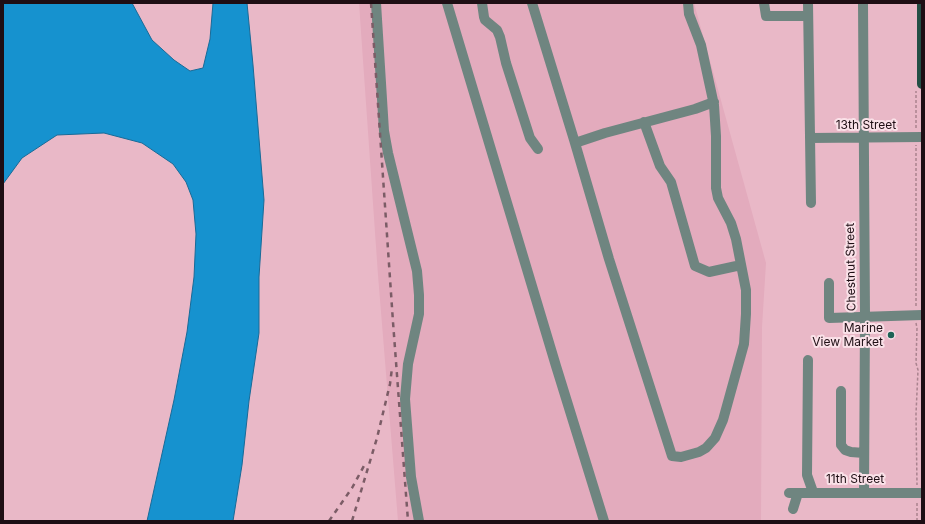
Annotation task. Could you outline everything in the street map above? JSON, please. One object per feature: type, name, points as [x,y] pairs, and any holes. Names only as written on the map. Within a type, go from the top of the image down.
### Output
[{"type":"main road","points":[[919,87],[922,3]]},
{"type":"street","points":[[376,3],[384,131],[417,271],[419,295],[419,314],[408,364],[405,399],[411,477],[419,521]]},
{"type":"street","points":[[447,3],[604,521]]},
{"type":"street","points":[[482,3],[484,17],[497,30],[500,37],[506,63],[530,138],[538,150]]},
{"type":"street","points":[[532,3],[609,259],[672,456],[681,457],[692,455],[706,448],[715,438],[723,420],[744,344],[746,314],[746,290],[741,265],[731,223],[718,198],[716,188],[716,136],[714,102],[701,45],[689,14],[688,3]]},
{"type":"street","points":[[764,3],[766,16],[808,16]]},
{"type":"street","points":[[808,3],[811,203]]},
{"type":"street","name":"Chestnut Street","points":[[863,3],[865,317],[864,492]]},
{"type":"street","points":[[575,143],[605,133],[695,109],[714,102]]},
{"type":"street","points":[[644,122],[660,166],[670,182],[695,266],[709,272],[741,265]]},
{"type":"street","name":"13th Street","points":[[810,138],[919,137]]},
{"type":"street","points":[[829,283],[829,318],[919,315]]},
{"type":"street","points":[[808,360],[807,475],[813,492]]},
{"type":"street","points":[[841,391],[841,445],[846,450],[851,452],[864,454]]},
{"type":"street","name":"11th Street","points":[[793,509],[793,493],[920,492]]},
{"type":"path","points":[[917,521],[920,492],[916,466],[918,370],[916,363],[916,325],[919,315],[919,87]]},
{"type":"shaded area","points":[[359,3],[694,3],[766,263],[762,327],[761,521],[398,521],[378,275]]},
{"type":"water","points":[[3,3],[132,3],[152,40],[174,60],[190,71],[203,68],[210,39],[213,3],[247,3],[264,200],[259,277],[259,333],[249,401],[242,465],[233,521],[147,521],[174,400],[187,332],[194,277],[196,234],[193,200],[186,182],[173,164],[142,143],[104,133],[57,135],[22,158],[3,184]]},
{"type":"railway","points":[[371,3],[408,521]]},
{"type":"railway","points":[[352,521],[377,438],[390,384],[392,368]]},
{"type":"railway","points":[[329,521],[352,488],[365,464]]},
{"type":"place","name":"Marine View Market","points":[[891,335]]}]
